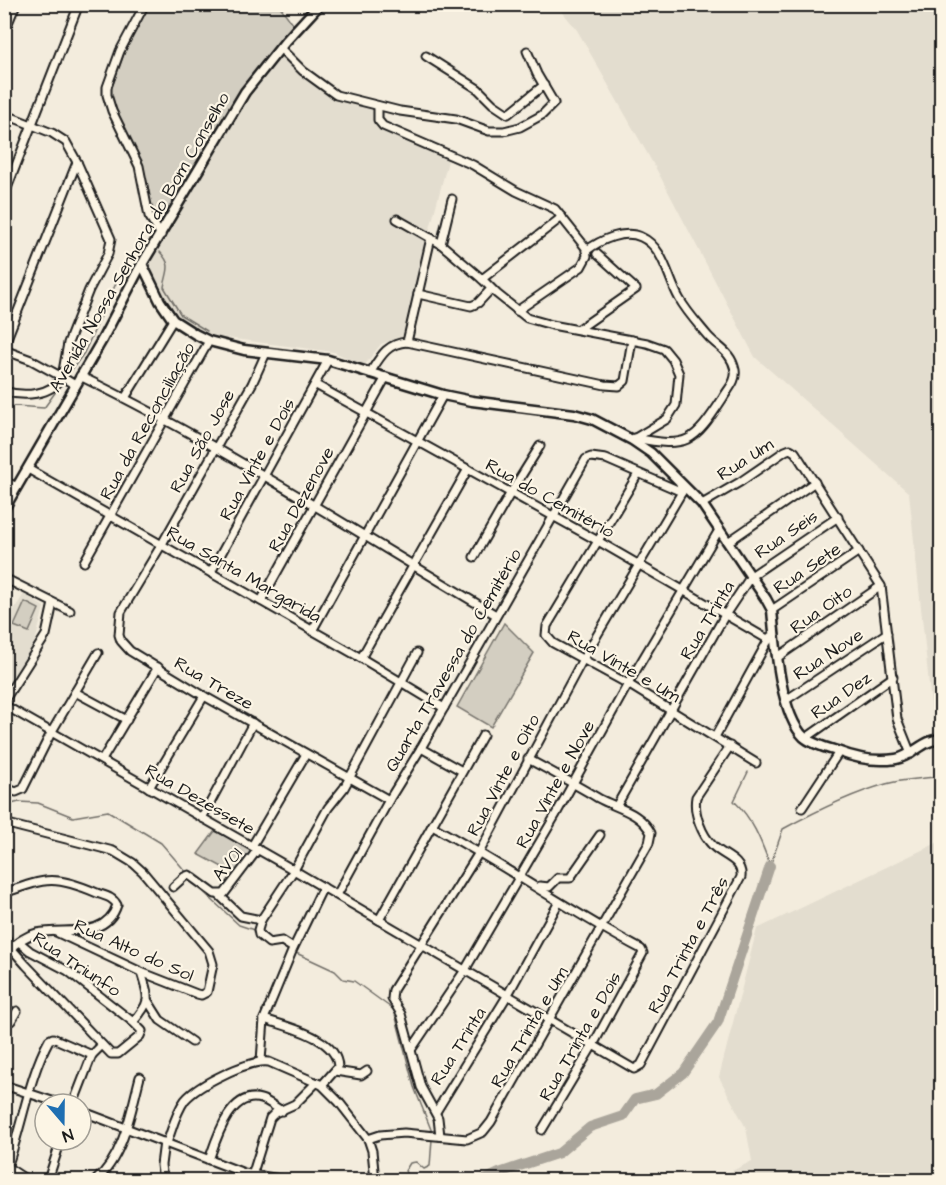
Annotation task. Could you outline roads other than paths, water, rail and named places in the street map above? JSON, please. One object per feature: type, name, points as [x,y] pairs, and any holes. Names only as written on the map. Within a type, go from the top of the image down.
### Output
[{"type":"main road","name":"Avenida Nossa Senhora do Bom Conselho","points":[[6,505],[102,340],[142,264],[245,92],[280,48],[320,4]]},
{"type":"main road","points":[[142,264],[160,301],[173,320],[209,341],[238,349],[328,360],[443,395],[488,404],[574,414],[633,439],[651,453],[702,504],[772,610],[786,700],[796,727],[806,738],[855,757],[882,759],[897,759],[910,754],[932,740],[942,739]]},
{"type":"street","points":[[4,33],[7,19],[16,4]]},
{"type":"street","points":[[4,196],[79,4]]},
{"type":"street","points":[[145,4],[120,51],[107,87],[107,94],[112,111],[139,166],[149,216],[160,235]]},
{"type":"street","points":[[280,48],[303,71],[336,95],[378,106],[456,119],[484,129],[504,131],[527,124],[552,108],[554,102],[527,51]]},
{"type":"street","points":[[426,56],[478,89],[493,104],[508,114],[544,84]]},
{"type":"street","points":[[378,106],[378,120],[385,127],[473,165],[511,188],[555,209],[583,243],[586,251],[585,262],[581,267],[517,311]]},
{"type":"street","points":[[4,114],[52,132],[66,142],[110,233],[111,245],[89,290],[68,343],[62,377],[53,386],[35,393],[4,392]]},
{"type":"street","points":[[75,385],[31,360],[4,348],[77,162]]},
{"type":"street","points":[[441,244],[452,199]]},
{"type":"street","points":[[482,279],[562,217]]},
{"type":"street","points":[[397,219],[441,244],[517,311],[540,322],[632,340],[664,349],[675,363],[679,374],[678,398],[671,414],[662,423],[633,439]]},
{"type":"street","points":[[586,251],[594,245],[628,234],[642,237],[656,250],[680,299],[708,337],[728,353],[735,369],[735,379],[708,422],[696,435],[681,443],[633,439]]},
{"type":"street","points":[[407,342],[431,238]]},
{"type":"street","points":[[579,329],[636,288],[597,254]]},
{"type":"street","points":[[418,294],[471,306],[478,303],[491,289]]},
{"type":"street","points":[[125,398],[173,320]]},
{"type":"street","points":[[370,373],[388,347],[397,342],[407,342],[605,385],[619,386],[626,381],[632,340]]},
{"type":"street","name":"Rua da Reconciliação","points":[[84,562],[209,341]]},
{"type":"street","name":"Rua São Jose","points":[[162,544],[252,384],[266,352]]},
{"type":"street","name":"Rua Vinte e Dois","points":[[211,572],[328,360]]},
{"type":"street","points":[[80,376],[125,398],[315,505],[496,615]]},
{"type":"street","name":"Rua Dezenove","points":[[261,601],[386,377]]},
{"type":"street","name":"Rua do Cemitério","points":[[316,385],[598,541],[768,640]]},
{"type":"street","points":[[312,631],[443,395]]},
{"type":"street","points":[[474,557],[540,446]]},
{"type":"street","name":"Rua Um","points":[[702,504],[789,449],[795,452],[815,482]]},
{"type":"street","name":"Quarta Travessa do Cemitério","points":[[337,895],[389,800],[586,459],[591,457],[606,459],[638,474]]},
{"type":"street","name":"Rua Santa Margarida","points":[[28,469],[361,658],[444,708]]},
{"type":"street","points":[[361,658],[468,469]]},
{"type":"street","points":[[638,474],[682,492]]},
{"type":"street","name":"Rua Vinte e Um","points":[[638,474],[545,631],[547,636],[553,643],[672,710],[756,763]]},
{"type":"street","points":[[4,481],[17,487]]},
{"type":"street","points":[[728,542],[815,482],[881,585],[897,719],[910,754]]},
{"type":"street","points":[[680,483],[682,492]]},
{"type":"street","name":"Rua Vinte e Oito","points":[[411,1050],[392,997],[395,985],[480,851],[583,659],[682,492]]},
{"type":"street","name":"Rua Seis","points":[[751,576],[838,517]]},
{"type":"street","name":"Rua Vinte e Nove","points":[[411,1050],[465,970],[628,684],[719,530]]},
{"type":"street","name":"Rua Treze","points":[[162,544],[121,612],[118,626],[124,646],[204,696],[389,800]]},
{"type":"street","name":"Rua Sete","points":[[772,610],[860,550]]},
{"type":"street","name":"Rua Trinta","points":[[617,805],[725,615],[751,576]]},
{"type":"street","points":[[4,578],[70,611]]},
{"type":"street","name":"Rua Oito","points":[[778,657],[881,585]]},
{"type":"street","points":[[4,703],[46,635],[53,603]]},
{"type":"street","points":[[715,737],[774,631]]},
{"type":"street","name":"Rua Nove","points":[[786,700],[887,633]]},
{"type":"street","points":[[4,786],[16,792],[23,789],[51,733],[98,653]]},
{"type":"street","points":[[292,950],[282,941],[269,943],[260,935],[258,930],[261,920],[294,870],[327,808],[350,778],[417,653]]},
{"type":"street","points":[[102,760],[158,667]]},
{"type":"street","name":"Rua Dez","points":[[806,738],[893,676]]},
{"type":"street","points":[[75,692],[127,720]]},
{"type":"street","points":[[149,788],[204,696]]},
{"type":"street","name":"Rua Dezessete","points":[[4,703],[51,733],[255,847],[634,1069]]},
{"type":"street","points":[[202,818],[253,723]]},
{"type":"street","points":[[380,920],[483,735]]},
{"type":"street","name":"Rua Trinta e Três","points":[[634,1069],[639,1067],[646,1057],[741,877],[741,868],[738,864],[707,839],[695,806],[696,797],[730,746]]},
{"type":"street","points":[[421,748],[462,771]]},
{"type":"street","points":[[802,808],[839,752]]},
{"type":"street","name":"AV01","points":[[173,887],[188,875],[219,896],[227,891],[255,847],[306,754]]},
{"type":"street","points":[[432,826],[480,851],[603,928],[652,835],[643,822],[617,805],[602,800],[528,759]]},
{"type":"street","name":"Rua Alto do Sol","points":[[4,823],[113,851],[133,862],[202,942],[212,957],[213,964],[207,992],[201,995],[141,972],[56,932]]},
{"type":"street","points":[[532,884],[546,888],[560,878],[570,878],[600,836]]},
{"type":"street","points":[[4,893],[42,880],[57,880],[110,898],[117,905],[107,922],[102,925],[91,929],[39,933],[8,950]]},
{"type":"street","points":[[261,1061],[264,1019],[292,950],[323,887]]},
{"type":"street","points":[[219,896],[241,916],[261,920]]},
{"type":"street","name":"Rua Trinta","points":[[436,1112],[507,996],[559,902]]},
{"type":"street","name":"Rua Trinta e Dois","points":[[542,1130],[643,956],[641,949],[603,928]]},
{"type":"street","name":"Rua Trinta e Um","points":[[435,1136],[467,1138],[475,1136],[491,1122],[603,928]]},
{"type":"street","points":[[4,934],[8,950],[111,1054],[118,1054],[141,1034],[141,1029],[133,1022],[145,1009],[148,1000]]},
{"type":"street","name":"Rua Triunfo","points":[[19,942],[30,951],[68,971],[133,1022]]},
{"type":"street","points":[[141,972],[148,1000],[160,1020],[192,1042]]},
{"type":"street","points":[[4,1023],[11,1021],[16,1011]]},
{"type":"street","points":[[251,1178],[270,1118],[275,1113],[296,1104],[338,1067],[338,1060],[325,1044],[313,1036],[264,1019]]},
{"type":"street","points":[[27,1180],[6,1166],[17,1141],[29,1093],[47,1043],[51,1038],[92,1055]]},
{"type":"street","points":[[78,1092],[92,1055],[102,1045]]},
{"type":"street","points":[[368,1139],[393,1133],[435,1136],[436,1112],[421,1087],[411,1050]]},
{"type":"street","points":[[163,1180],[160,1165],[180,1109],[197,1089],[261,1061],[283,1067],[319,1084],[368,1139],[372,1151],[375,1180]]},
{"type":"street","points":[[335,1071],[361,1075],[367,1071]]},
{"type":"street","points":[[96,1180],[114,1158],[126,1128],[140,1077]]},
{"type":"street","points":[[4,1085],[33,1094]]},
{"type":"street","points":[[209,1160],[224,1119],[237,1105],[250,1098],[261,1099],[282,1111]]},
{"type":"street","points":[[93,1116],[251,1178],[286,1180]]},
{"type":"street","points":[[48,1180],[57,1152]]},
{"type":"waterway","points":[[68,375],[84,353],[124,266],[143,244],[148,246]]},
{"type":"waterway","points":[[160,252],[168,265],[164,287],[181,315],[207,331]]},
{"type":"waterway","points":[[4,408],[15,406],[44,408],[62,383]]},
{"type":"waterway","points":[[748,772],[734,801],[751,823],[770,865]]},
{"type":"waterway","points":[[770,866],[783,829],[795,822],[873,788],[899,781],[942,776]]},
{"type":"waterway","points":[[4,806],[19,802],[38,803],[73,817],[108,811],[161,843],[187,873]]},
{"type":"waterway","points":[[484,1180],[559,1153],[590,1127],[623,1116],[635,1099],[656,1094],[683,1073],[718,1022],[770,866]]},
{"type":"waterway","points":[[195,884],[239,925],[254,930]]},
{"type":"waterway","points":[[263,933],[272,940]]},
{"type":"waterway","points":[[279,944],[290,950]]},
{"type":"waterway","points":[[294,952],[335,971],[343,979],[354,981],[394,1010],[414,1087],[432,1132]]},
{"type":"waterway","points":[[410,1180],[405,1171],[410,1163],[416,1162],[424,1169],[430,1166],[432,1139]]}]
